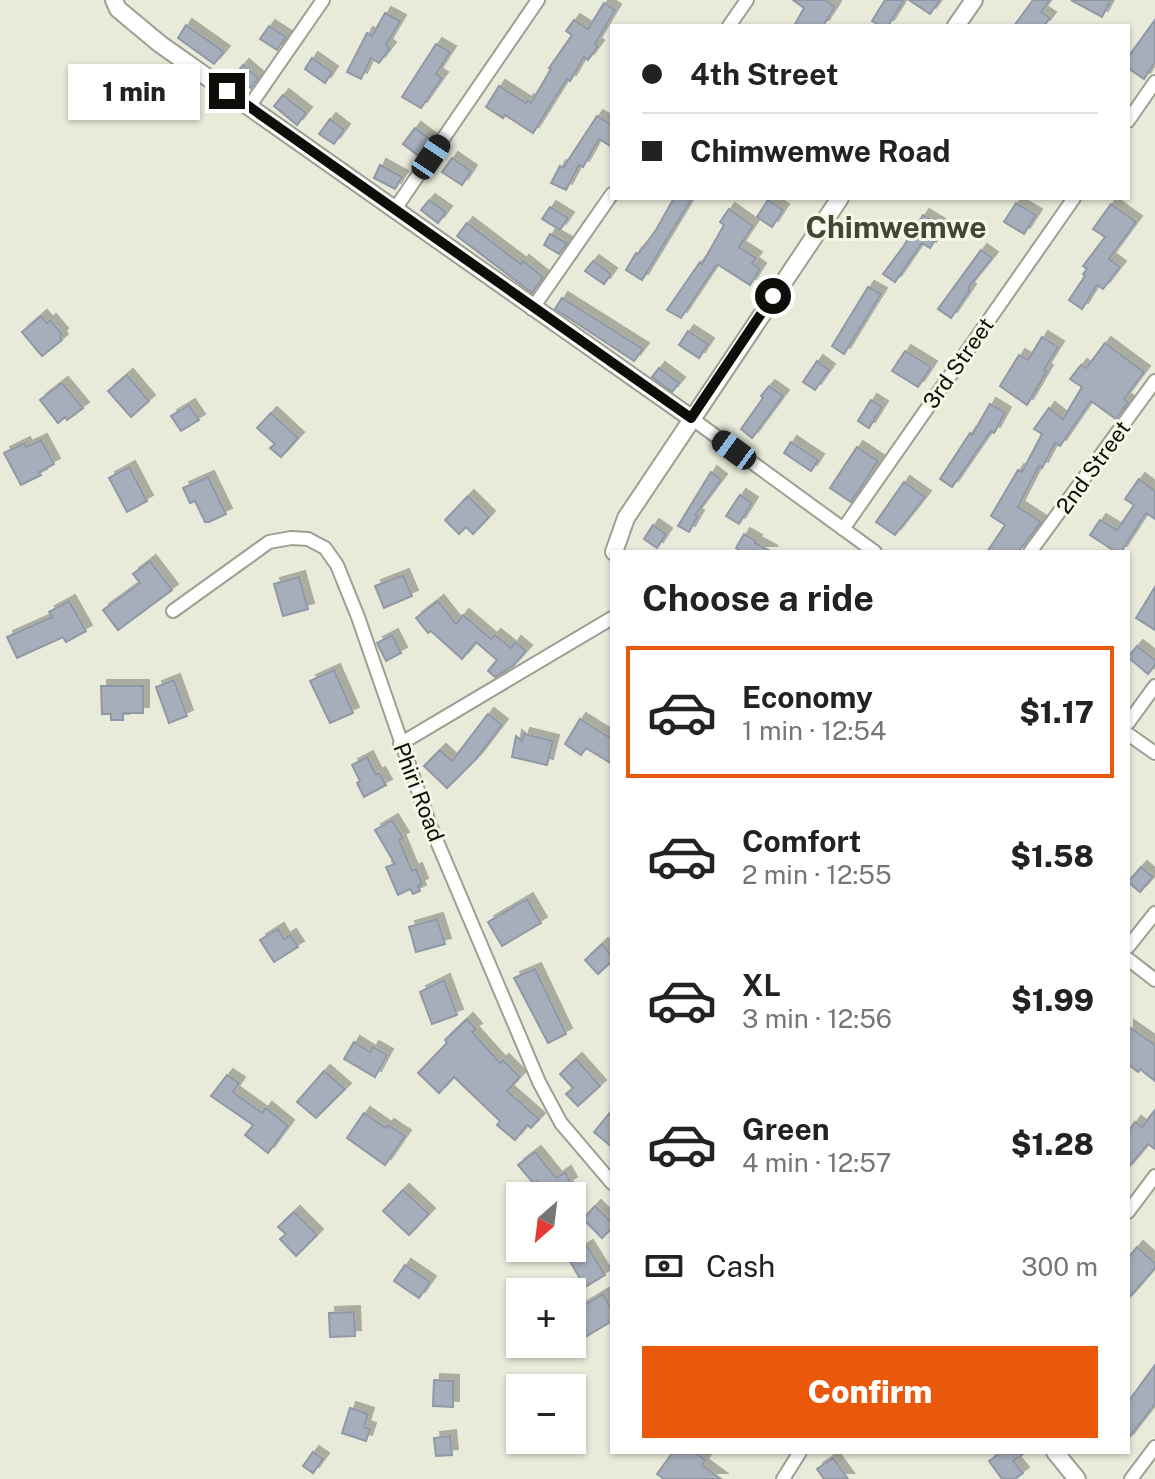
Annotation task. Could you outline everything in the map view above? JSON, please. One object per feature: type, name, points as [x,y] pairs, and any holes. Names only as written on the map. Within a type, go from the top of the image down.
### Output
[{"type":"street","points":[[249,107],[323,0]]},
{"type":"street","points":[[395,209],[538,0]]},
{"type":"street","points":[[730,24],[747,0]]},
{"type":"street","points":[[957,24],[974,0]]},
{"type":"street","points":[[116,4],[160,44],[532,309],[691,418],[872,550]]},
{"type":"street","points":[[1130,118],[1155,82]]},
{"type":"street","points":[[532,309],[610,197]]},
{"type":"street","points":[[615,550],[626,518],[839,200]]},
{"type":"street","name":"3rd Street","points":[[843,529],[1073,200]]},
{"type":"street","name":"2nd Street","points":[[1031,550],[1155,381]]},
{"type":"street","name":"Phiri Road","points":[[173,611],[269,542],[291,538],[317,543],[325,548],[337,565],[358,617],[430,825],[539,1082],[561,1123],[610,1181]]},
{"type":"street","points":[[400,744],[610,619]]},
{"type":"street","points":[[1130,720],[1155,686]]},
{"type":"street","points":[[1130,735],[1155,753]]},
{"type":"street","points":[[1130,944],[1155,913]]},
{"type":"street","points":[[1130,961],[1155,980]]},
{"type":"street","points":[[1130,1209],[1155,1176]]},
{"type":"street","points":[[1131,1479],[1155,1447]]},
{"type":"street","points":[[783,1479],[799,1454]]},
{"type":"street","points":[[1057,1454],[1077,1479]]},
{"type":"building","points":[[793,0],[825,0],[835,7],[824,24],[795,24],[804,8]]},
{"type":"building","points":[[885,0],[904,0],[889,24],[872,21]]},
{"type":"building","points":[[909,0],[940,0],[930,14]]},
{"type":"building","points":[[1033,0],[1050,0],[1041,12],[1050,18],[1046,24],[1015,24]]},
{"type":"building","points":[[1071,0],[1111,0],[1102,17]]},
{"type":"building","points":[[604,3],[615,10],[595,44],[598,46],[588,60],[584,57],[570,81],[567,79],[533,133],[486,107],[499,86],[531,103],[549,68],[572,35],[566,31],[574,20],[588,29]]},
{"type":"building","points":[[385,13],[400,21],[386,45],[390,48],[379,63],[371,58],[361,79],[347,72],[367,33],[372,36]]},
{"type":"building","points":[[1155,20],[1155,62],[1144,79],[1130,69],[1130,54]]},
{"type":"building","points":[[186,25],[224,52],[214,64],[178,38]]},
{"type":"building","points":[[269,26],[286,37],[277,50],[260,39]]},
{"type":"building","points":[[436,44],[450,52],[436,74],[442,78],[421,108],[402,97]]},
{"type":"building","points":[[312,58],[332,72],[325,83],[305,69]]},
{"type":"building","points":[[243,65],[258,78],[251,88],[235,75]]},
{"type":"building","points":[[283,95],[306,113],[297,125],[274,106]]},
{"type":"building","points":[[597,116],[610,124],[610,146],[599,139],[583,167],[579,165],[566,190],[551,183],[560,166],[563,168]]},
{"type":"building","points":[[330,119],[344,130],[334,144],[319,134]]},
{"type":"building","points":[[415,128],[431,140],[420,157],[403,144]]},
{"type":"building","points":[[452,158],[471,171],[462,185],[442,172]]},
{"type":"building","points":[[380,165],[402,177],[395,189],[374,178]]},
{"type":"building","points":[[429,200],[446,212],[438,223],[421,210]]},
{"type":"building","points":[[673,200],[691,200],[642,280],[626,270],[656,230]]},
{"type":"building","points":[[768,200],[783,210],[772,227],[757,217]]},
{"type":"building","points":[[1016,203],[1036,215],[1024,234],[1004,222]]},
{"type":"building","points":[[1111,204],[1136,222],[1109,259],[1120,267],[1103,289],[1097,285],[1082,309],[1069,300],[1085,276],[1083,274],[1087,269],[1083,266],[1105,237],[1093,229]]},
{"type":"building","points":[[550,207],[568,218],[560,230],[542,219]]},
{"type":"building","points":[[729,209],[753,226],[739,247],[756,258],[752,263],[760,269],[750,285],[717,264],[681,318],[667,310],[700,262],[702,264],[724,225],[720,222]]},
{"type":"building","points":[[923,215],[943,227],[930,248],[922,243],[895,282],[883,274]]},
{"type":"building","points":[[467,223],[543,277],[532,293],[457,236]]},
{"type":"building","points":[[550,234],[567,243],[559,254],[544,245]]},
{"type":"building","points":[[981,250],[992,258],[968,288],[970,290],[951,318],[938,309]]},
{"type":"building","points":[[593,261],[611,274],[604,284],[585,271]]},
{"type":"building","points":[[868,287],[881,294],[844,354],[832,346]]},
{"type":"building","points":[[562,298],[643,349],[634,361],[555,309]]},
{"type":"building","points":[[41,316],[47,323],[50,320],[62,334],[62,340],[42,356],[22,332]]},
{"type":"building","points":[[688,331],[708,344],[699,358],[679,345]]},
{"type":"building","points":[[1042,337],[1058,347],[1027,405],[1000,386],[1019,355],[1028,360]]},
{"type":"building","points":[[1105,343],[1144,372],[1124,399],[1128,402],[1116,419],[1091,401],[1060,446],[1055,443],[1018,507],[1041,522],[1020,550],[988,550],[1005,525],[991,516],[1018,470],[1022,472],[1042,434],[1034,429],[1049,408],[1063,419],[1082,387],[1070,379],[1081,365],[1088,366]]},
{"type":"building","points":[[905,351],[931,367],[918,387],[892,371]]},
{"type":"building","points":[[817,361],[829,370],[815,390],[803,382]]},
{"type":"building","points":[[659,368],[679,383],[672,392],[652,377]]},
{"type":"building","points":[[127,375],[149,401],[131,417],[108,391]]},
{"type":"building","points":[[62,383],[83,408],[58,423],[40,400]]},
{"type":"building","points":[[769,386],[783,396],[752,438],[741,429]]},
{"type":"building","points":[[871,400],[882,407],[869,428],[858,421]]},
{"type":"building","points":[[990,404],[1005,413],[994,433],[991,431],[952,487],[940,479]]},
{"type":"building","points":[[189,405],[199,420],[181,431],[171,416]]},
{"type":"building","points":[[271,413],[298,438],[281,457],[270,448],[275,444],[257,428]]},
{"type":"building","points":[[41,440],[54,464],[21,485],[4,453],[24,443],[26,447]]},
{"type":"building","points":[[791,442],[818,460],[811,471],[784,453]]},
{"type":"building","points":[[857,447],[878,461],[851,502],[830,488]]},
{"type":"building","points":[[129,467],[147,501],[127,512],[109,478]]},
{"type":"building","points":[[711,472],[721,480],[695,515],[698,516],[689,532],[678,526]]},
{"type":"building","points":[[208,477],[226,514],[205,522],[195,501],[190,503],[183,488]]},
{"type":"building","points":[[1139,479],[1155,491],[1155,519],[1146,513],[1122,550],[1113,550],[1090,535],[1100,520],[1117,530],[1134,505],[1125,499]]},
{"type":"building","points":[[904,482],[925,497],[895,535],[876,522]]},
{"type":"building","points":[[740,495],[752,503],[739,524],[726,516]]},
{"type":"building","points":[[468,496],[489,517],[473,534],[466,527],[459,534],[445,520]]},
{"type":"building","points":[[653,525],[666,534],[657,548],[644,539]]},
{"type":"building","points":[[744,534],[768,550],[739,550],[736,548]]},
{"type":"building","points":[[150,561],[172,590],[118,630],[103,610],[140,583],[133,574]]},
{"type":"building","points":[[403,575],[412,596],[384,608],[375,586]]},
{"type":"building","points":[[299,577],[308,609],[283,616],[274,584]]},
{"type":"building","points":[[1155,587],[1155,630],[1136,618]]},
{"type":"building","points":[[69,601],[86,631],[66,642],[63,637],[17,658],[7,637],[52,617],[49,612]]},
{"type":"building","points":[[438,601],[456,624],[463,615],[491,639],[495,635],[511,648],[515,642],[526,651],[513,666],[495,677],[488,671],[497,660],[476,642],[462,659],[431,631],[428,633],[416,618]]},
{"type":"building","points":[[392,635],[401,653],[386,661],[377,643]]},
{"type":"building","points":[[1137,646],[1155,660],[1155,665],[1148,674],[1130,659]]},
{"type":"building","points":[[334,670],[353,713],[330,723],[310,681]]},
{"type":"building","points":[[174,680],[187,716],[169,723],[156,687]]},
{"type":"building","points":[[101,686],[143,686],[143,713],[123,713],[123,720],[111,720],[111,714],[102,714]]},
{"type":"building","points":[[488,714],[502,725],[476,759],[447,788],[424,766],[440,750],[452,761]]},
{"type":"building","points":[[580,719],[610,738],[610,763],[586,748],[581,755],[565,744]]},
{"type":"building","points":[[524,734],[553,741],[547,765],[512,757],[516,736],[522,741]]},
{"type":"building","points":[[367,757],[376,775],[379,773],[386,785],[364,797],[352,765]]},
{"type":"building","points":[[392,820],[403,838],[399,840],[412,871],[416,869],[422,884],[418,886],[420,891],[413,894],[410,889],[398,895],[386,867],[395,864],[375,830]]},
{"type":"building","points":[[1141,867],[1153,877],[1140,892],[1130,884]]},
{"type":"building","points":[[527,899],[541,923],[502,946],[488,922]]},
{"type":"building","points":[[437,919],[445,944],[416,952],[409,927]]},
{"type":"building","points":[[278,929],[284,939],[290,935],[298,947],[274,962],[260,940]]},
{"type":"building","points":[[602,944],[610,954],[610,963],[598,974],[585,960]]},
{"type":"building","points":[[535,969],[566,1034],[548,1043],[514,978]]},
{"type":"building","points":[[444,980],[457,1015],[432,1024],[420,992]]},
{"type":"building","points":[[467,1019],[476,1029],[472,1032],[500,1063],[503,1060],[520,1077],[507,1091],[539,1119],[531,1128],[527,1125],[515,1140],[497,1125],[500,1121],[454,1077],[439,1093],[418,1073]]},
{"type":"building","points":[[1130,1027],[1155,1045],[1155,1081],[1140,1069],[1138,1072],[1130,1066]]},
{"type":"building","points":[[354,1042],[370,1052],[373,1047],[387,1055],[375,1077],[344,1059]]},
{"type":"building","points":[[576,1059],[600,1086],[578,1106],[566,1094],[573,1088],[560,1074]]},
{"type":"building","points":[[324,1071],[345,1089],[316,1118],[297,1102]]},
{"type":"building","points":[[227,1075],[239,1083],[233,1092],[262,1113],[266,1108],[288,1126],[268,1153],[245,1135],[253,1125],[211,1096]]},
{"type":"building","points":[[1155,1110],[1155,1149],[1148,1144],[1130,1166],[1130,1129],[1135,1122],[1142,1127]]},
{"type":"building","points":[[610,1112],[610,1145],[594,1132]]},
{"type":"building","points":[[364,1113],[405,1136],[385,1165],[347,1138]]},
{"type":"building","points":[[535,1152],[556,1178],[565,1172],[570,1182],[532,1182],[518,1165]]},
{"type":"building","points":[[403,1190],[429,1214],[409,1235],[383,1211]]},
{"type":"building","points":[[595,1206],[610,1221],[610,1230],[602,1238],[586,1222],[586,1216]]},
{"type":"building","points":[[294,1212],[317,1235],[296,1256],[280,1239],[286,1234],[278,1227]]},
{"type":"building","points":[[586,1247],[605,1275],[586,1286],[586,1278],[580,1278],[570,1262],[586,1262]]},
{"type":"building","points":[[1137,1247],[1155,1263],[1155,1268],[1130,1297],[1130,1256]]},
{"type":"building","points":[[405,1265],[430,1282],[419,1298],[394,1281]]},
{"type":"building","points":[[603,1294],[610,1306],[610,1322],[586,1337],[586,1304]]},
{"type":"building","points":[[354,1312],[355,1336],[330,1337],[329,1313]]},
{"type":"building","points":[[1155,1365],[1155,1404],[1130,1436],[1130,1399]]},
{"type":"building","points":[[434,1380],[453,1381],[453,1407],[433,1406]]},
{"type":"building","points":[[350,1408],[368,1414],[364,1427],[370,1429],[366,1441],[342,1433]]},
{"type":"building","points":[[450,1436],[452,1455],[436,1456],[434,1438]]},
{"type":"building","points":[[313,1452],[323,1459],[313,1473],[303,1466]]},
{"type":"building","points":[[672,1454],[698,1454],[705,1460],[702,1465],[721,1479],[664,1479],[657,1474]]},
{"type":"building","points":[[999,1454],[1023,1454],[1013,1461],[1023,1473],[1015,1479],[1002,1479],[989,1461]]},
{"type":"building","points":[[833,1458],[848,1479],[824,1479],[817,1469]]},
{"type":"district","name":"Chimwemwe","points":[[896,227]]},
{"type":"route","points":[[227,91],[532,309],[691,418],[773,296]]}]
